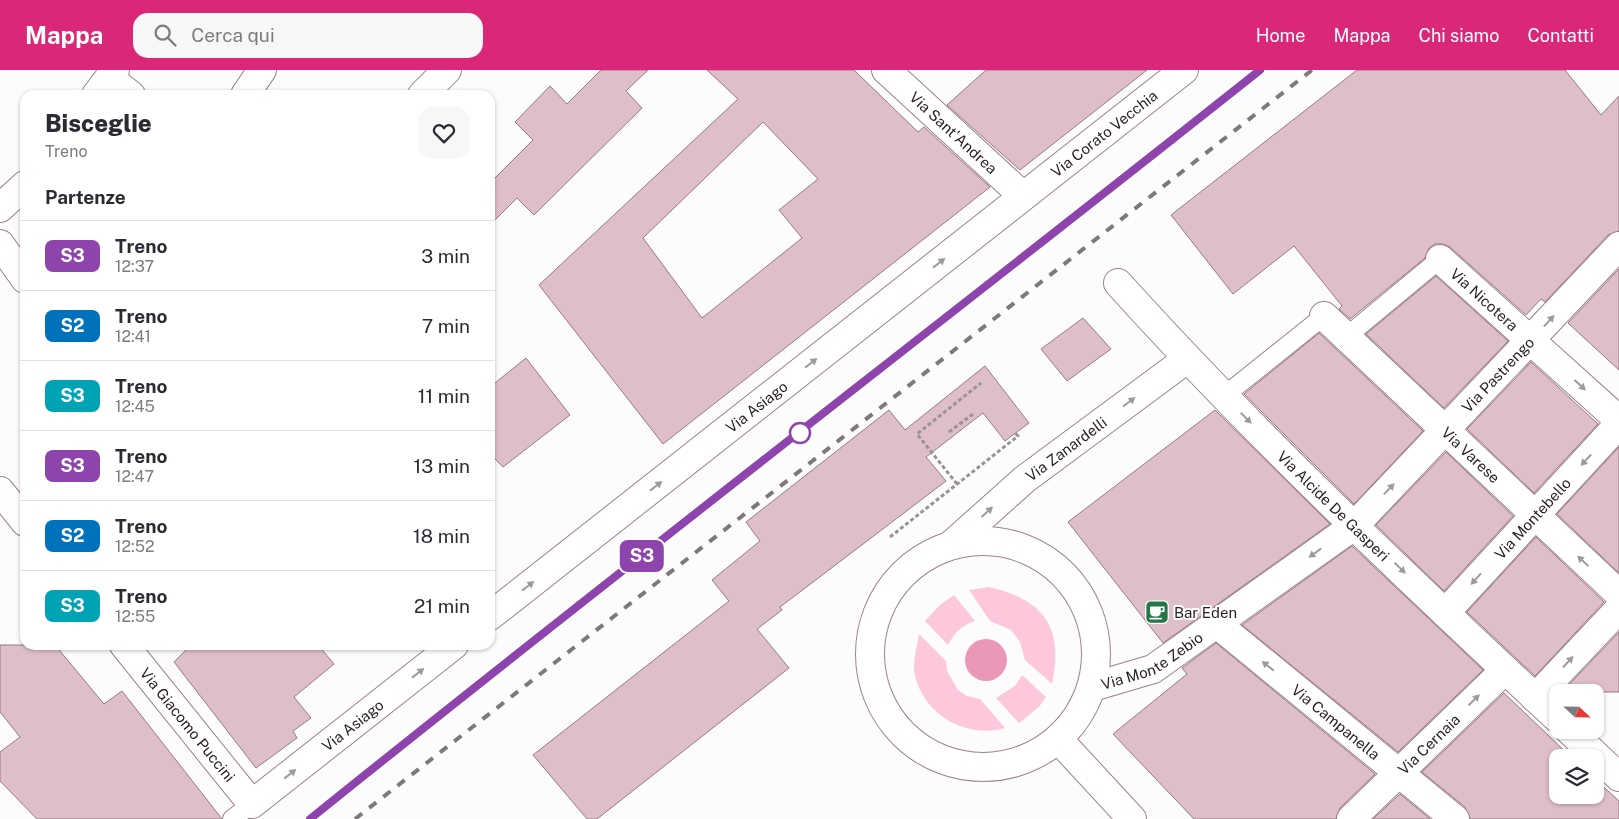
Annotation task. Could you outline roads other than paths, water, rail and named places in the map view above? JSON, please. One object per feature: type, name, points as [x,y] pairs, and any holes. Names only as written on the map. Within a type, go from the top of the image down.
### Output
[{"type":"street","points":[[248,90],[262,70]]},
{"type":"street","points":[[427,90],[447,70]]},
{"type":"street","name":"Via Sant'Andrea","points":[[886,70],[1023,196]]},
{"type":"street","name":"Via Corato Vecchia","points":[[1023,196],[1184,70]]},
{"type":"street","points":[[107,81],[122,90]]},
{"type":"street","points":[[0,208],[20,190]]},
{"type":"street","name":"Via Asiago","points":[[495,612],[1023,196]]},
{"type":"street","points":[[0,244],[20,272]]},
{"type":"street","name":"Via Pastrengo","points":[[1355,524],[1619,246]]},
{"type":"street","name":"Via Nicotera","points":[[1440,259],[1619,420]]},
{"type":"street","name":"Via Alcide De Gasperi","points":[[1118,283],[1187,359],[1224,396],[1445,613],[1549,711]]},
{"type":"street","name":"Via Varese","points":[[1324,316],[1534,516],[1619,594]]},
{"type":"street","name":"Via Zanardelli","points":[[951,545],[1025,479],[1187,359]]},
{"type":"street","name":"Via Montebello","points":[[1445,613],[1619,424]]},
{"type":"street","points":[[0,490],[20,516]]},
{"type":"street","name":"Via Monte Zebio","points":[[1092,687],[1154,669],[1355,524]]},
{"type":"street","points":[[985,540],[1019,546],[1051,562],[1075,587],[1091,618],[1097,653],[1092,687],[1079,716],[1059,740],[1028,760],[983,769],[942,761],[907,740],[881,707],[869,668],[872,626],[890,589],[914,563],[951,545],[985,540]]},
{"type":"street","points":[[1535,698],[1619,609]]},
{"type":"street","name":"Via Campanella","points":[[1217,624],[1455,819]]},
{"type":"street","name":"Via Giacomo Puccini","points":[[128,650],[242,812]]},
{"type":"street","name":"Via Asiago","points":[[242,812],[448,650]]},
{"type":"street","name":"Via Cernaia","points":[[1351,819],[1505,670]]},
{"type":"street","points":[[1579,739],[1619,776]]},
{"type":"street","points":[[1059,740],[1132,819]]},
{"type":"lane","points":[[1346,337],[1440,259]]},
{"type":"lane","points":[[1224,396],[1324,316]]},
{"type":"railway","points":[[310,819],[543,632],[1050,237],[1260,70]]},
{"type":"railway","points":[[355,819],[1312,70]]},
{"type":"train","name":"S3","points":[[310,819],[542,632],[1020,261],[1260,70]]},
{"type":"place","name":"Bar Eden","points":[[1157,612]]}]
